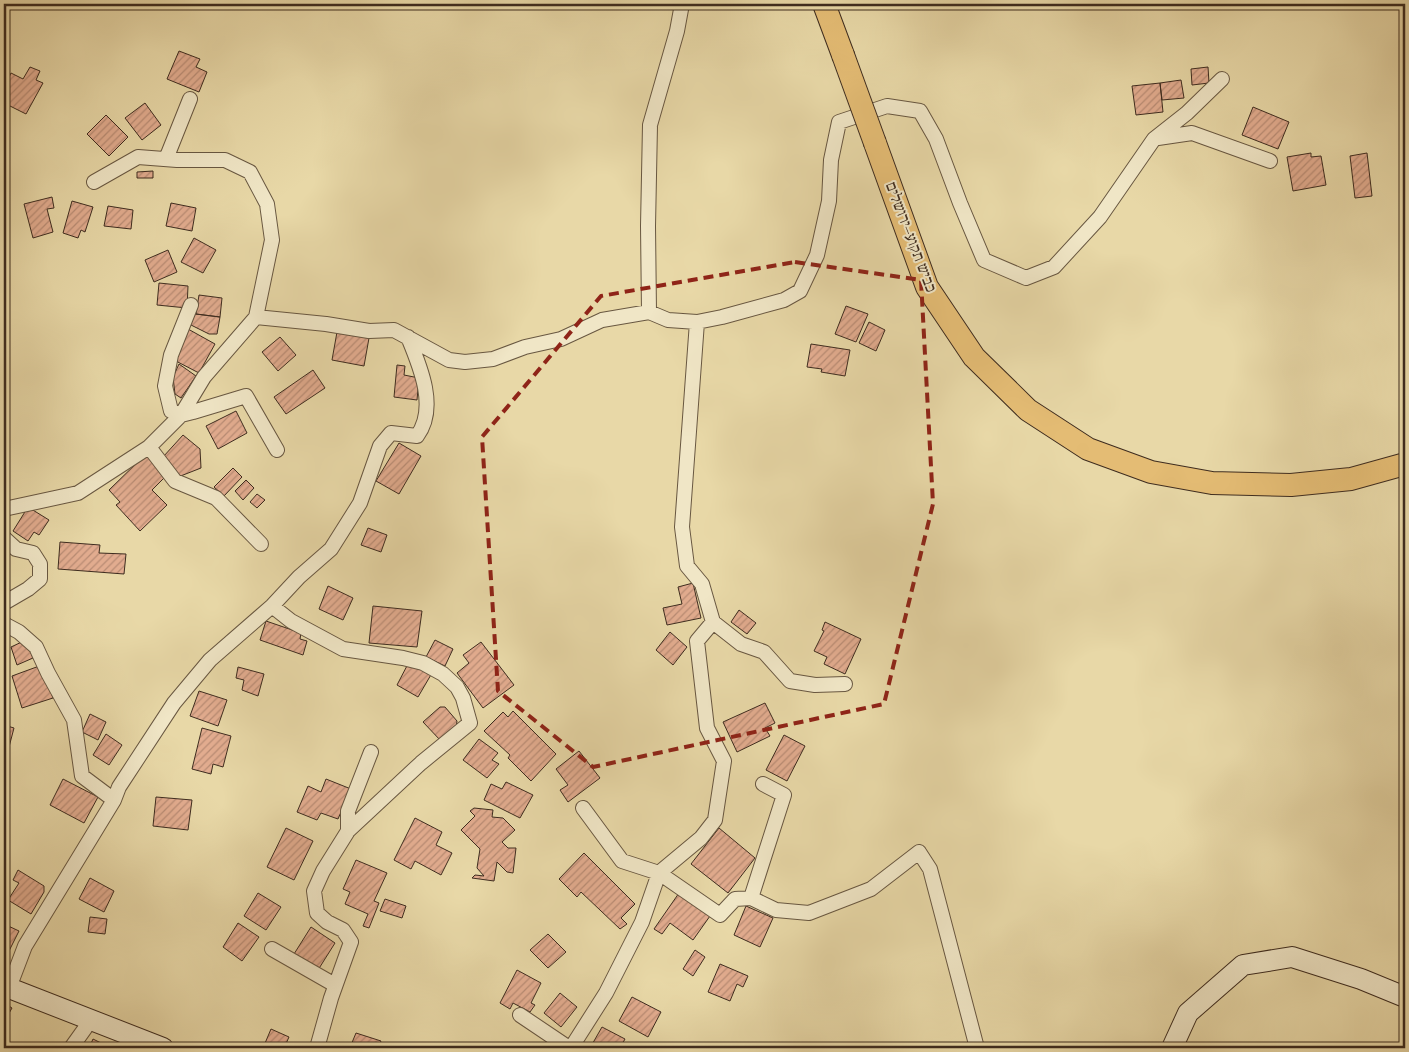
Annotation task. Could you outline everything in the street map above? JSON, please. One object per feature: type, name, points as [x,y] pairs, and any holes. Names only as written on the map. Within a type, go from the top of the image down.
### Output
[{"type":"main road","name":"כביש תקוע–ירושלים","points":[[824,4],[927,288],[974,357],[1028,410],[1088,449],[1151,472],[1212,483],[1291,485],[1350,480],[1405,464]]},
{"type":"street","points":[[649,312],[650,125],[677,31],[682,4]]},
{"type":"street","points":[[256,318],[326,324],[369,331],[394,330],[448,360],[466,362],[493,358],[525,347],[561,338],[602,320],[649,312],[668,320],[697,322],[784,300],[800,291],[817,255],[828,201],[831,160],[839,122],[887,106],[920,111],[936,139],[984,260],[1026,278],[1054,267],[1100,217],[1154,139],[1187,113],[1222,79]]},
{"type":"street","points":[[166,159],[190,99]]},
{"type":"street","points":[[1154,139],[1192,133],[1270,161]]},
{"type":"street","points":[[4,509],[78,493],[150,447],[181,415],[204,376],[256,318],[272,240],[267,204],[250,172],[224,160],[138,157],[94,182]]},
{"type":"street","points":[[191,305],[171,355],[165,386],[171,411],[181,415],[246,396],[278,450]]},
{"type":"street","points":[[697,322],[682,527],[687,566],[702,584],[713,622],[741,644],[764,652],[790,681],[814,685],[845,684]]},
{"type":"street","points":[[163,1048],[7,987],[25,946],[114,800],[119,787],[174,702],[210,660],[272,606],[299,577],[330,550],[360,503],[380,446],[391,433],[417,436],[423,428],[428,407],[426,390],[408,337]]},
{"type":"street","points":[[150,447],[175,481],[216,498],[261,544]]},
{"type":"street","points":[[4,538],[16,549],[33,553],[40,564],[40,579],[28,589],[4,603]]},
{"type":"street","points":[[272,606],[291,621],[343,649],[403,658],[423,663],[443,674],[457,686],[463,698],[470,723],[421,763],[348,830],[323,870],[314,891],[317,913],[327,922],[343,930],[351,942],[335,985],[317,1048]]},
{"type":"street","points":[[520,1015],[570,1048],[606,993],[638,931],[659,873],[701,838],[715,820],[724,761],[707,728],[697,641],[713,622]]},
{"type":"street","points":[[4,624],[19,632],[36,647],[74,720],[82,776],[114,800]]},
{"type":"street","points":[[348,830],[348,811],[371,752]]},
{"type":"street","points":[[751,898],[784,795],[763,784]]},
{"type":"street","points":[[583,808],[622,861],[659,873],[720,915],[735,899],[751,898],[776,910],[808,913],[871,889],[919,852],[930,869],[977,1048]]},
{"type":"street","points":[[272,949],[335,985]]},
{"type":"street","points":[[1172,1048],[1188,1013],[1243,965],[1292,957],[1361,979],[1405,997]]},
{"type":"street","points":[[70,1048],[92,1020]]},
{"type":"highlighted area","points":[[795,262],[921,280],[933,504],[884,704],[593,767],[498,691],[482,437],[601,296]]},
{"type":"building","points":[[179,51],[200,59],[196,67],[207,72],[199,92],[167,79]]},
{"type":"building","points":[[30,67],[40,71],[36,80],[43,83],[26,114],[4,103],[4,87],[11,73],[23,79]]},
{"type":"building","points":[[1208,67],[1209,83],[1192,85],[1191,69]]},
{"type":"building","points":[[1181,80],[1184,98],[1162,100],[1160,83]]},
{"type":"building","points":[[1160,83],[1163,112],[1136,115],[1132,86]]},
{"type":"building","points":[[145,103],[161,125],[142,140],[125,118]]},
{"type":"building","points":[[1253,107],[1289,122],[1278,149],[1242,135]]},
{"type":"building","points":[[106,115],[128,137],[109,156],[87,134]]},
{"type":"building","points":[[1311,153],[1311,157],[1321,156],[1326,185],[1293,191],[1287,157]]},
{"type":"building","points":[[1367,153],[1372,196],[1355,198],[1350,156]]},
{"type":"building","points":[[153,171],[153,178],[137,178],[137,172]]},
{"type":"building","points":[[52,197],[54,208],[47,209],[53,232],[33,238],[24,204]]},
{"type":"building","points":[[72,201],[93,207],[85,232],[81,230],[78,238],[63,233]]},
{"type":"building","points":[[171,203],[196,208],[192,231],[166,226]]},
{"type":"building","points":[[108,206],[133,210],[131,229],[104,226]]},
{"type":"building","points":[[194,238],[216,250],[203,273],[181,262]]},
{"type":"building","points":[[168,250],[177,272],[154,282],[145,260]]},
{"type":"building","points":[[159,283],[188,286],[187,308],[157,305]]},
{"type":"building","points":[[199,295],[222,298],[220,317],[196,314]]},
{"type":"building","points":[[846,306],[868,314],[856,342],[835,334]]},
{"type":"building","points":[[196,314],[220,317],[217,334],[209,334],[189,324],[190,316]]},
{"type":"building","points":[[869,322],[885,330],[876,351],[859,343]]},
{"type":"building","points":[[188,329],[215,344],[199,373],[172,359]]},
{"type":"building","points":[[337,332],[369,338],[364,366],[332,360]]},
{"type":"building","points":[[280,337],[296,355],[278,371],[262,352]]},
{"type":"building","points":[[811,344],[850,350],[845,376],[821,372],[822,369],[807,367]]},
{"type":"building","points":[[179,364],[196,376],[181,398],[175,394],[173,377]]},
{"type":"building","points":[[397,365],[405,366],[404,375],[419,378],[417,400],[394,397]]},
{"type":"building","points":[[313,370],[325,388],[286,414],[274,397]]},
{"type":"building","points":[[236,411],[247,433],[218,449],[206,426]]},
{"type":"building","points":[[183,435],[200,449],[201,468],[178,477],[163,457]]},
{"type":"building","points":[[399,443],[421,456],[399,494],[376,481]]},
{"type":"building","points":[[147,453],[168,474],[152,490],[167,505],[140,531],[116,505],[120,502],[109,490]]},
{"type":"building","points":[[233,468],[242,477],[224,496],[214,487]]},
{"type":"building","points":[[246,480],[254,488],[243,500],[235,491]]},
{"type":"building","points":[[257,494],[265,500],[257,508],[250,502]]},
{"type":"building","points":[[28,507],[49,520],[39,535],[34,532],[28,541],[13,531]]},
{"type":"building","points":[[368,528],[387,535],[381,552],[361,545]]},
{"type":"building","points":[[60,542],[100,545],[99,553],[126,554],[124,574],[58,569]]},
{"type":"building","points":[[693,583],[701,618],[667,625],[663,608],[682,604],[678,587]]},
{"type":"building","points":[[328,586],[353,598],[343,620],[319,609]]},
{"type":"building","points":[[373,606],[422,611],[417,647],[369,643]]},
{"type":"building","points":[[739,610],[756,623],[747,634],[731,622]]},
{"type":"building","points":[[266,621],[301,633],[300,639],[307,641],[303,655],[260,640]]},
{"type":"building","points":[[825,622],[861,639],[845,674],[824,664],[827,657],[814,651],[824,631],[822,630]]},
{"type":"building","points":[[670,632],[687,647],[673,665],[656,650]]},
{"type":"building","points":[[26,640],[33,658],[17,665],[11,647]]},
{"type":"building","points":[[435,640],[453,649],[445,666],[426,657]]},
{"type":"building","points":[[481,642],[514,685],[483,708],[457,673],[469,663],[463,655]]},
{"type":"building","points":[[410,660],[432,673],[418,697],[397,685]]},
{"type":"building","points":[[42,665],[53,698],[22,708],[12,676]]},
{"type":"building","points":[[238,667],[264,674],[258,696],[242,690],[244,680],[236,678]]},
{"type":"building","points":[[199,691],[227,700],[218,726],[190,716]]},
{"type":"building","points":[[765,703],[775,723],[765,728],[770,736],[737,752],[723,722]]},
{"type":"building","points":[[440,707],[445,707],[457,721],[456,728],[441,741],[423,722]]},
{"type":"building","points":[[513,711],[556,754],[531,781],[508,758],[510,755],[484,731],[503,712],[508,717]]},
{"type":"building","points":[[90,714],[106,722],[98,740],[82,732]]},
{"type":"building","points":[[4,725],[14,728],[4,766]]},
{"type":"building","points":[[202,728],[231,736],[223,767],[213,764],[211,774],[192,769]]},
{"type":"building","points":[[106,734],[122,745],[109,765],[93,755]]},
{"type":"building","points":[[784,735],[805,746],[787,781],[766,770]]},
{"type":"building","points":[[479,739],[498,753],[492,760],[499,764],[487,778],[463,760]]},
{"type":"building","points":[[579,751],[600,778],[568,802],[560,790],[568,785],[556,769]]},
{"type":"building","points":[[63,779],[98,797],[84,823],[50,805]]},
{"type":"building","points":[[326,779],[351,789],[338,819],[321,813],[317,820],[297,812],[308,786],[321,792]]},
{"type":"building","points":[[506,782],[533,795],[520,818],[484,800],[491,784],[502,789]]},
{"type":"building","points":[[156,797],[192,800],[188,830],[153,826]]},
{"type":"building","points":[[474,808],[493,810],[492,817],[503,818],[515,830],[502,842],[508,848],[516,848],[513,873],[507,872],[497,862],[494,881],[472,878],[475,875],[484,876],[477,868],[480,849],[461,830],[475,816],[470,811]]},
{"type":"building","points":[[415,818],[442,832],[436,845],[452,853],[441,875],[415,861],[411,869],[394,860]]},
{"type":"building","points":[[286,828],[313,841],[294,880],[267,867]]},
{"type":"building","points":[[719,828],[755,858],[728,893],[691,864]]},
{"type":"building","points":[[584,853],[635,904],[621,918],[627,924],[620,929],[581,892],[577,897],[559,879]]},
{"type":"building","points":[[356,860],[387,873],[374,901],[379,903],[369,928],[363,926],[368,914],[345,904],[350,892],[343,889]]},
{"type":"building","points":[[18,870],[44,886],[44,892],[31,914],[8,900],[19,883],[13,880]]},
{"type":"building","points":[[90,878],[114,891],[104,912],[79,899]]},
{"type":"building","points":[[258,893],[281,907],[266,930],[244,916]]},
{"type":"building","points":[[679,893],[710,916],[693,940],[670,923],[662,934],[654,929]]},
{"type":"building","points":[[385,899],[406,906],[402,918],[380,911]]},
{"type":"building","points":[[746,906],[773,918],[760,947],[734,935]]},
{"type":"building","points":[[90,917],[107,919],[105,934],[88,932]]},
{"type":"building","points":[[238,923],[259,937],[242,961],[223,947]]},
{"type":"building","points":[[4,924],[19,931],[5,959],[4,959]]},
{"type":"building","points":[[311,927],[335,943],[318,970],[294,954]]},
{"type":"building","points":[[548,934],[566,952],[548,968],[530,950]]},
{"type":"building","points":[[695,950],[705,957],[693,976],[683,969]]},
{"type":"building","points":[[720,964],[748,976],[743,987],[737,984],[730,1001],[708,992]]},
{"type":"building","points":[[517,970],[541,983],[531,1003],[535,1005],[530,1012],[513,1003],[510,1009],[500,1003]]},
{"type":"building","points":[[560,993],[577,1007],[561,1027],[544,1013]]},
{"type":"building","points":[[632,997],[661,1012],[648,1037],[619,1021]]},
{"type":"building","points":[[4,1003],[12,1008],[4,1022]]},
{"type":"building","points":[[602,1027],[625,1039],[620,1048],[590,1048]]},
{"type":"building","points":[[271,1029],[289,1037],[284,1048],[263,1048]]},
{"type":"building","points":[[356,1033],[381,1041],[378,1048],[361,1048],[351,1045]]},
{"type":"building","points":[[93,1039],[111,1048],[89,1048]]}]
